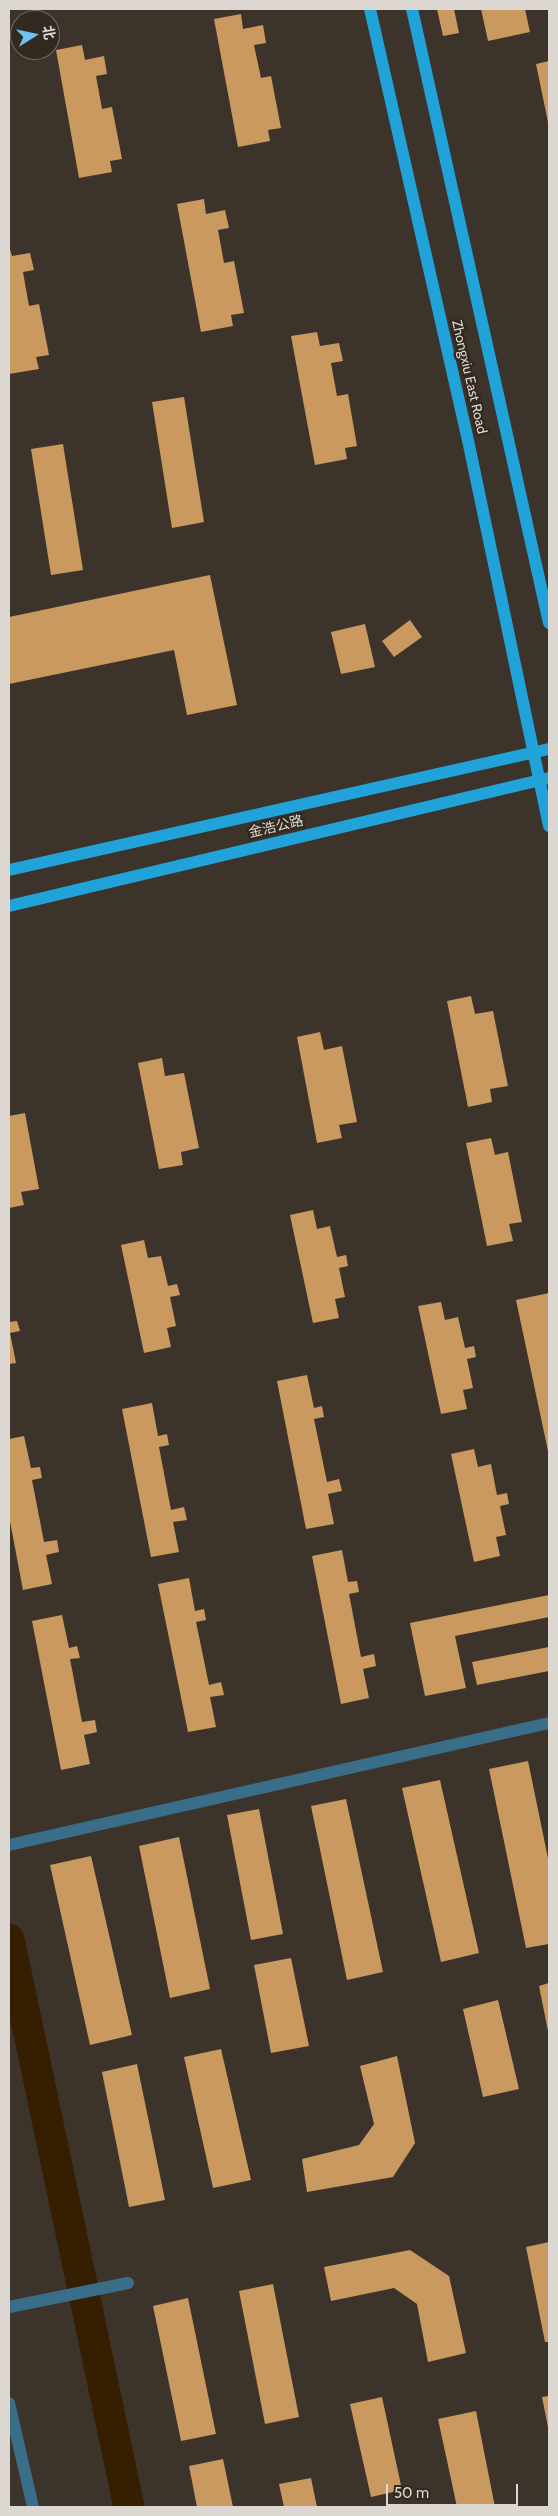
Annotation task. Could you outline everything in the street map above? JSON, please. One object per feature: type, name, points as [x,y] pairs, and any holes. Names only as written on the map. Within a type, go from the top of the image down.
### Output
[{"type":"main road","name":"Zhongxiu East Road","points":[[370,9],[469,445],[533,752],[544,779]]},
{"type":"main road","name":"Zhongxiu East Road","points":[[412,9],[549,622]]},
{"type":"main road","points":[[9,870],[549,749]]},
{"type":"main road","points":[[544,779],[549,826]]},
{"type":"main road","name":"金浩公路","points":[[9,906],[544,779]]},
{"type":"street","points":[[9,1845],[549,1723]]},
{"type":"street","points":[[9,2307],[123,2284]]},
{"type":"street","points":[[9,2403],[33,2507]]},
{"type":"building","points":[[437,9],[454,9],[459,33],[443,36]]},
{"type":"building","points":[[481,9],[525,9],[530,32],[488,41]]},
{"type":"building","points":[[241,14],[243,29],[263,25],[266,43],[254,45],[261,78],[271,76],[281,128],[268,130],[270,141],[238,147],[214,19]]},
{"type":"building","points":[[82,45],[85,60],[104,56],[107,74],[96,76],[102,109],[112,107],[122,159],[110,161],[112,172],[79,178],[58,60],[60,60],[60,49]]},
{"type":"building","points":[[549,61],[549,121],[548,122],[536,64]]},
{"type":"building","points":[[204,199],[206,214],[225,210],[229,228],[218,230],[224,263],[234,261],[244,313],[231,315],[233,326],[201,332],[177,204]]},
{"type":"building","points":[[9,246],[12,256],[30,253],[34,270],[23,272],[29,306],[39,304],[49,355],[36,357],[39,369],[9,374]]},
{"type":"building","points":[[317,332],[320,346],[339,343],[343,361],[331,363],[337,396],[348,394],[357,446],[345,448],[347,459],[315,465],[291,336]]},
{"type":"building","points":[[184,397],[204,522],[172,528],[152,402]]},
{"type":"building","points":[[63,444],[83,570],[51,575],[31,449]]},
{"type":"building","points":[[210,575],[237,705],[187,715],[174,650],[9,684],[9,617]]},
{"type":"building","points":[[410,620],[422,637],[394,657],[382,641]]},
{"type":"building","points":[[365,624],[375,667],[341,674],[331,632]]},
{"type":"building","points":[[471,996],[475,1014],[493,1011],[508,1086],[490,1089],[492,1102],[468,1107],[447,1001]]},
{"type":"building","points":[[320,1032],[324,1050],[342,1046],[357,1122],[339,1125],[342,1138],[317,1143],[297,1037]]},
{"type":"building","points":[[162,1058],[165,1076],[184,1073],[199,1148],[181,1152],[183,1165],[159,1169],[138,1063]]},
{"type":"building","points":[[25,1113],[39,1189],[21,1192],[24,1205],[9,1208],[9,1116]]},
{"type":"building","points":[[491,1138],[495,1155],[508,1152],[522,1222],[509,1224],[513,1241],[487,1246],[466,1143]]},
{"type":"building","points":[[313,1210],[317,1229],[330,1226],[337,1257],[346,1255],[348,1266],[339,1268],[345,1297],[335,1299],[339,1318],[313,1323],[290,1215]]},
{"type":"building","points":[[144,1240],[148,1258],[161,1256],[168,1286],[177,1284],[180,1295],[170,1297],[176,1326],[167,1328],[171,1347],[144,1353],[121,1245]]},
{"type":"building","points":[[549,1293],[549,1451],[548,1451],[516,1300]]},
{"type":"building","points":[[441,1302],[445,1320],[458,1317],[465,1348],[474,1346],[476,1357],[467,1359],[473,1388],[463,1390],[467,1409],[441,1414],[418,1306]]},
{"type":"building","points":[[17,1321],[20,1331],[10,1333],[16,1363],[9,1364],[9,1322]]},
{"type":"building","points":[[307,1375],[314,1408],[322,1406],[324,1417],[314,1419],[327,1482],[339,1479],[342,1491],[328,1494],[334,1524],[306,1529],[277,1381]]},
{"type":"building","points":[[152,1403],[158,1436],[167,1434],[169,1445],[159,1447],[171,1510],[184,1507],[187,1520],[173,1522],[179,1552],[151,1557],[122,1409]]},
{"type":"building","points":[[24,1436],[31,1468],[40,1467],[42,1478],[32,1480],[44,1542],[57,1540],[59,1552],[46,1555],[52,1584],[23,1590],[9,1516],[9,1439]]},
{"type":"building","points":[[474,1449],[478,1467],[491,1464],[497,1495],[507,1493],[509,1504],[500,1506],[506,1535],[496,1537],[500,1556],[474,1562],[451,1454]]},
{"type":"building","points":[[342,1550],[348,1582],[357,1581],[359,1592],[349,1594],[361,1657],[374,1654],[376,1666],[363,1669],[369,1698],[341,1704],[312,1556]]},
{"type":"building","points":[[189,1578],[195,1611],[204,1609],[206,1620],[196,1622],[209,1685],[221,1682],[224,1695],[210,1697],[216,1727],[188,1732],[158,1584]]},
{"type":"building","points":[[549,1595],[549,1617],[455,1636],[466,1688],[425,1696],[410,1623]]},
{"type":"building","points":[[62,1615],[69,1648],[77,1646],[80,1658],[70,1659],[82,1722],[95,1720],[97,1732],[84,1735],[90,1764],[61,1770],[32,1621]]},
{"type":"building","points":[[549,1647],[549,1671],[477,1685],[472,1662]]},
{"type":"building","points":[[528,1761],[549,1863],[549,1944],[526,1948],[489,1769]]},
{"type":"building","points":[[440,1780],[479,1953],[441,1962],[402,1788]]},
{"type":"building","points":[[346,1799],[383,1972],[347,1980],[311,1806]]},
{"type":"building","points":[[259,1809],[283,1934],[251,1940],[227,1815]]},
{"type":"building","points":[[179,1837],[210,1989],[170,1998],[139,1846]]},
{"type":"building","points":[[91,1856],[132,2035],[90,2045],[50,1865]]},
{"type":"building","points":[[291,1958],[309,2046],[271,2053],[254,1965]]},
{"type":"building","points":[[549,1983],[549,2031],[548,2031],[539,1986]]},
{"type":"building","points":[[498,2000],[519,2089],[483,2097],[463,2009]]},
{"type":"building","points":[[221,2049],[251,2180],[213,2188],[184,2057]]},
{"type":"building","points":[[397,2056],[415,2143],[393,2177],[307,2192],[302,2159],[359,2145],[374,2124],[360,2066]]},
{"type":"building","points":[[137,2064],[165,2200],[129,2207],[102,2072]]},
{"type":"building","points":[[549,2242],[549,2342],[545,2342],[526,2247]]},
{"type":"building","points":[[410,2250],[449,2276],[466,2353],[428,2362],[417,2304],[394,2288],[331,2301],[324,2267]]},
{"type":"building","points":[[273,2284],[299,2417],[265,2424],[239,2291]]},
{"type":"building","points":[[188,2298],[216,2434],[181,2441],[153,2306]]},
{"type":"building","points":[[549,2396],[549,2427],[548,2427],[542,2397]]},
{"type":"building","points":[[382,2397],[402,2490],[371,2497],[350,2404]]},
{"type":"building","points":[[476,2411],[495,2507],[457,2507],[438,2419]]},
{"type":"building","points":[[223,2459],[233,2507],[197,2507],[189,2466]]},
{"type":"building","points":[[311,2478],[317,2507],[284,2507],[279,2484]]},
{"type":"waterway","points":[[9,1939],[129,2507]]}]
